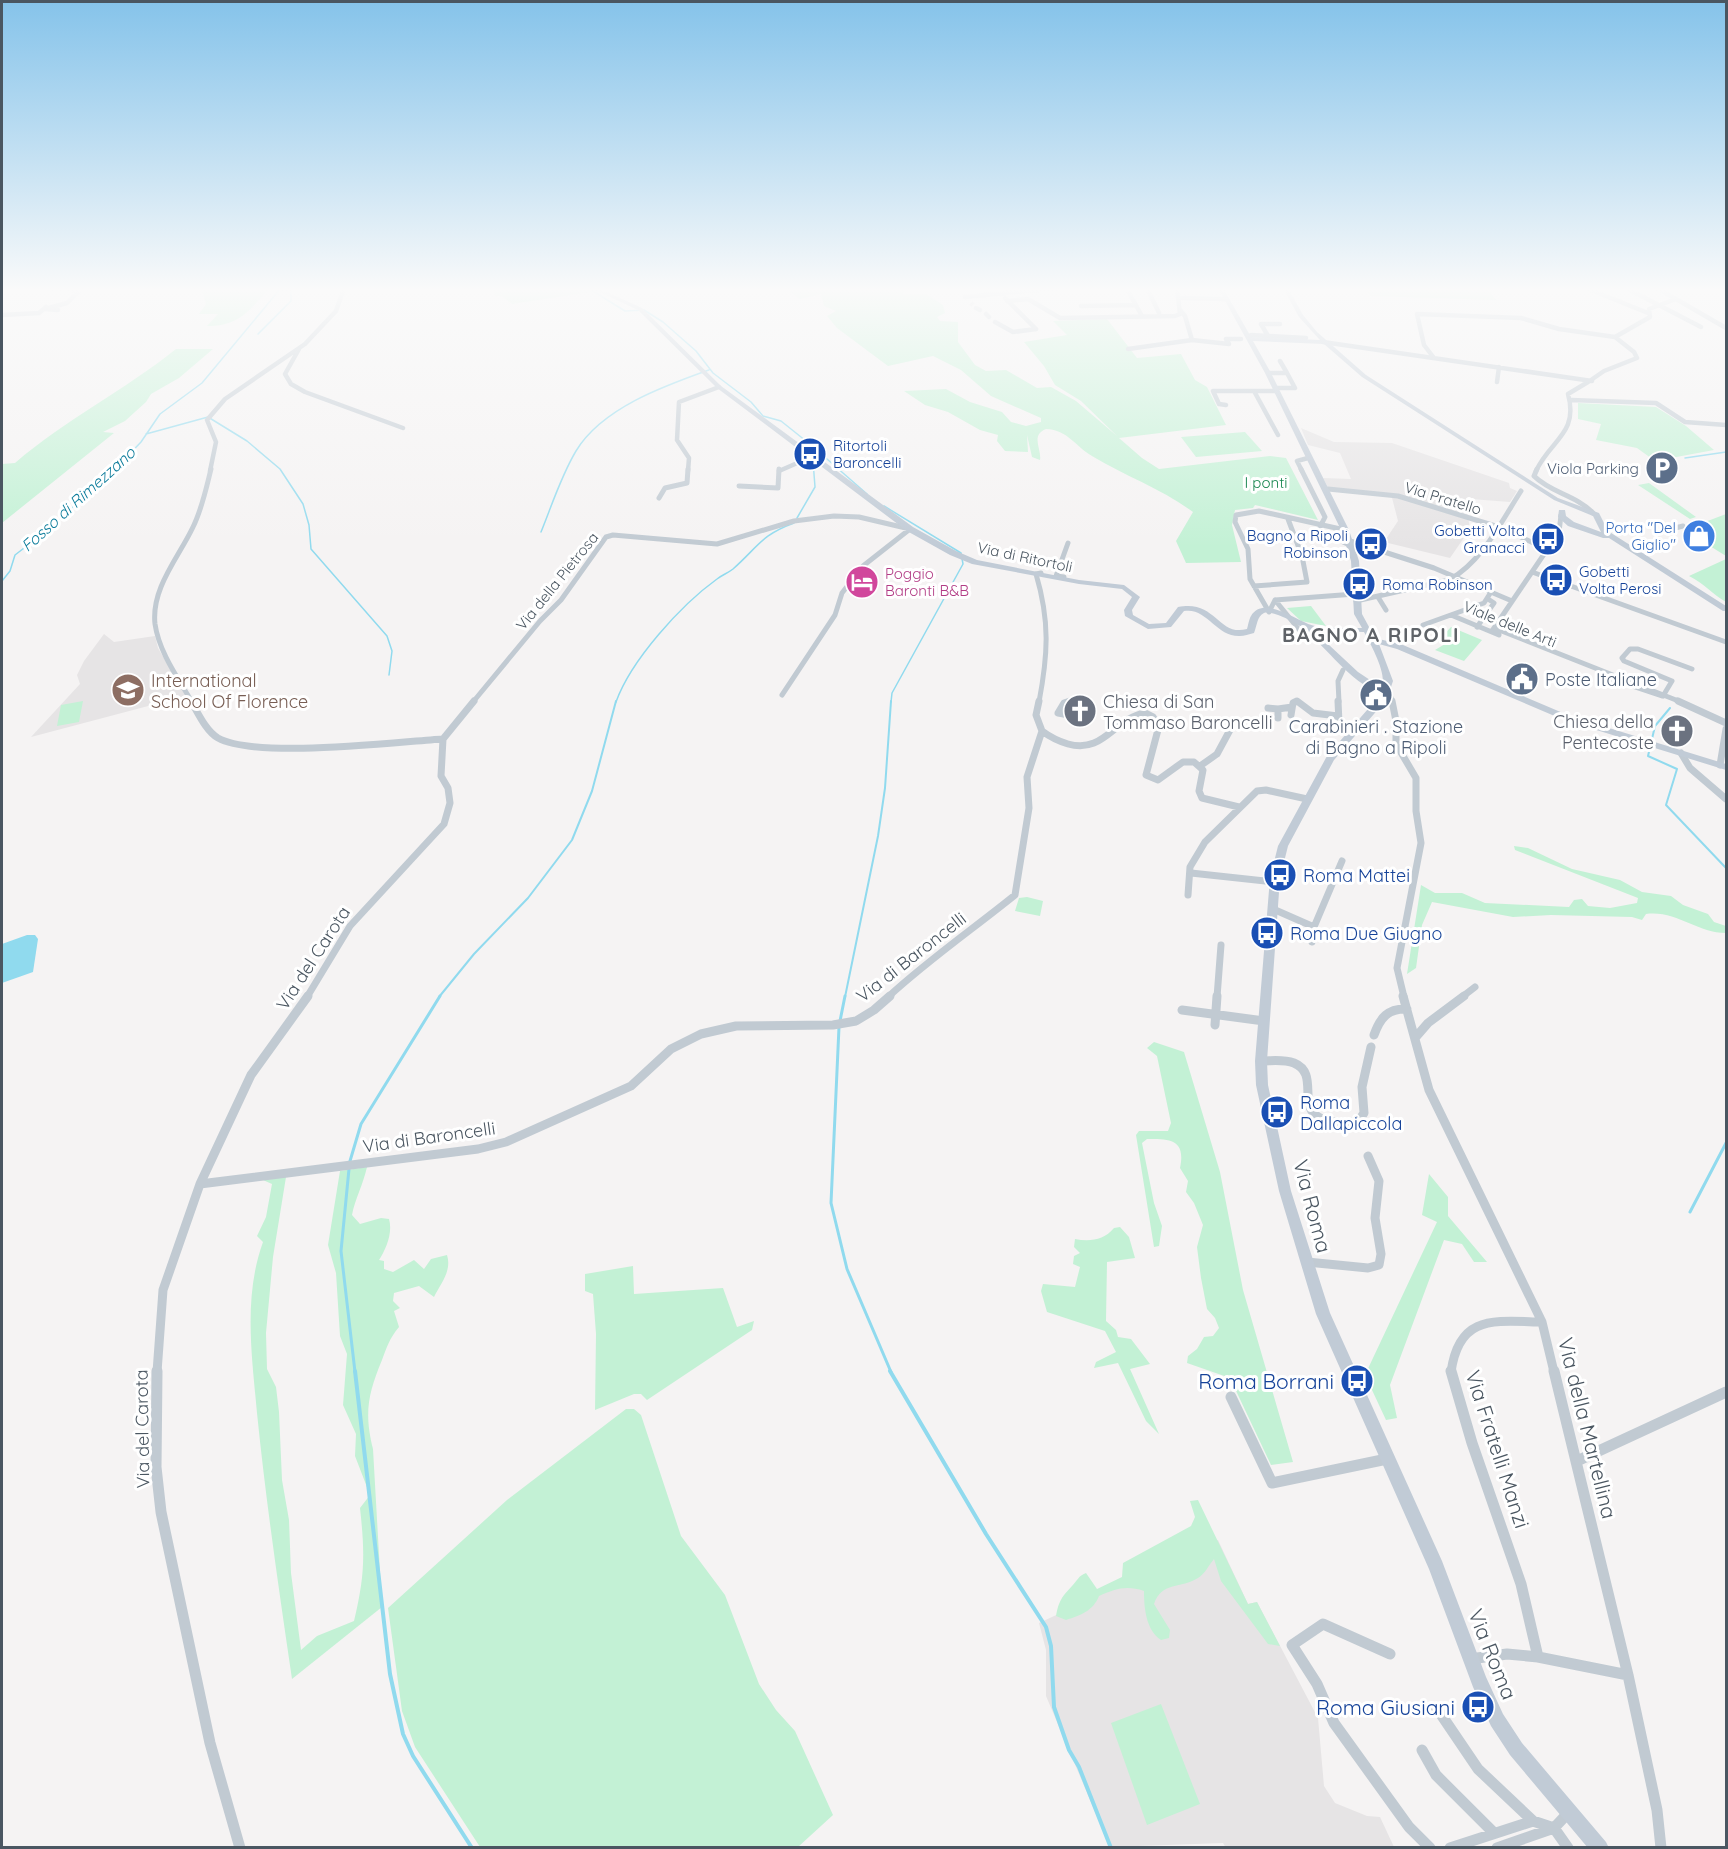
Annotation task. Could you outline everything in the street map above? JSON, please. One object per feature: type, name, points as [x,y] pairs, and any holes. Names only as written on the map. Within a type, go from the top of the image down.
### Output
[{"type":"main road","name":"Via di Ritortoli","points":[[705,374],[718,387],[910,529],[965,558],[1033,574],[1129,589],[1136,597],[1128,610],[1129,616],[1142,625],[1152,627],[1168,625],[1181,609],[1192,607],[1207,612],[1218,627],[1225,631],[1244,633],[1252,630],[1257,614],[1269,612]]},
{"type":"main road","points":[[1269,374],[1301,439],[1341,530],[1351,544],[1355,561],[1355,598],[1359,618],[1371,639],[1389,681],[1386,693],[1346,669],[1305,626],[1286,615],[1269,612]]},
{"type":"main road","points":[[1356,374],[1375,391],[1550,502],[1568,522],[1602,534],[1726,614]]},
{"type":"main road","points":[[1362,374],[1556,499],[1577,509],[1593,513],[1599,519],[1605,532],[1726,609]]},
{"type":"main road","points":[[1561,514],[1577,509]]},
{"type":"main road","points":[[1582,527],[1600,524]]},
{"type":"main road","points":[[1305,626],[1365,630]]},
{"type":"main road","points":[[1371,639],[1400,647],[1567,718],[1723,766]]},
{"type":"main road","name":"Via Roma","points":[[1386,693],[1330,758],[1286,840],[1275,882],[1261,1061],[1262,1085],[1285,1191],[1306,1263],[1335,1342],[1436,1567],[1470,1659],[1508,1737],[1600,1848]]},
{"type":"street","points":[[261,374],[225,399],[207,420],[216,442],[199,513],[181,546],[156,603],[162,649],[213,732],[226,742],[263,747],[443,740]]},
{"type":"street","points":[[285,374],[291,384],[305,393],[403,428]]},
{"type":"street","points":[[1226,405],[1219,404],[1213,391],[1295,388],[1288,374]]},
{"type":"street","points":[[1497,382],[1498,374]]},
{"type":"street","points":[[1549,374],[1588,380]]},
{"type":"street","points":[[1593,513],[1587,506],[1541,483],[1534,476],[1537,468],[1563,439],[1571,414],[1571,400],[1568,396],[1570,391],[1597,374]]},
{"type":"street","points":[[659,498],[665,488],[687,483],[689,458],[682,453],[676,435],[679,402],[718,387]]},
{"type":"street","points":[[1254,391],[1278,435]]},
{"type":"street","points":[[1571,400],[1656,403],[1685,422],[1726,425]]},
{"type":"street","points":[[739,486],[778,488],[779,469],[811,457]]},
{"type":"street","points":[[1308,458],[1297,461],[1325,517],[1320,527]]},
{"type":"street","name":"Via Pratello","points":[[1328,489],[1398,496],[1498,527],[1546,549]]},
{"type":"street","points":[[1275,600],[1378,597],[1457,577],[1498,527],[1521,491]]},
{"type":"street","points":[[1577,509],[1587,506]]},
{"type":"street","points":[[1269,612],[1250,577],[1248,549],[1235,517],[1241,512],[1251,510],[1341,530]]},
{"type":"street","points":[[1492,630],[1559,532],[1561,514]]},
{"type":"street","name":"Via della Pietrosa","points":[[443,740],[540,621],[561,600],[609,536],[717,544],[794,521],[834,516],[859,517],[910,529]]},
{"type":"street","points":[[1254,586],[1307,582],[1302,556],[1288,519]]},
{"type":"street","points":[[1559,532],[1582,527]]},
{"type":"street","points":[[1675,528],[1685,528]]},
{"type":"street","points":[[782,695],[835,615],[842,594],[863,566],[910,529]]},
{"type":"street","points":[[1068,543],[1056,576],[1079,582]]},
{"type":"street","points":[[1351,544],[1387,551],[1457,577],[1512,601]]},
{"type":"street","points":[[1532,572],[1726,642]]},
{"type":"street","name":"Via di Baroncelli","points":[[200,1184],[478,1149],[506,1142],[631,1086],[671,1049],[701,1034],[736,1026],[833,1025],[856,1021],[874,1010],[917,970],[956,943],[1015,895],[1029,807],[1027,777],[1042,731],[1036,715],[1046,665],[1048,637],[1043,598],[1033,574]]},
{"type":"street","points":[[1423,625],[1482,604],[1491,592]]},
{"type":"street","points":[[1378,597],[1386,610]]},
{"type":"street","points":[[1477,627],[1494,603],[1488,599]]},
{"type":"street","points":[[1275,600],[1311,641],[1309,642]]},
{"type":"street","name":"Via di Ritortoli","points":[[1269,612],[1275,600]]},
{"type":"street","name":"Viale delle Arti","points":[[1451,615],[1654,696],[1663,696],[1726,723]]},
{"type":"street","points":[[1663,696],[1672,681],[1624,661],[1622,658],[1630,649],[1638,649],[1692,669]]},
{"type":"street","points":[[1346,669],[1338,681],[1338,716],[1339,726],[1349,734]]},
{"type":"street","name":"Via della Martellina","points":[[1386,693],[1389,694],[1393,703],[1396,744],[1416,778],[1416,811],[1421,843],[1397,968],[1429,1090],[1542,1322],[1628,1675],[1657,1810],[1661,1848]]},
{"type":"street","points":[[1070,701],[1091,708],[1086,718],[1058,713],[1064,703],[1070,701]]},
{"type":"street","points":[[1291,715],[1292,707],[1297,701],[1313,713],[1338,716]]},
{"type":"street","points":[[1268,708],[1292,707]]},
{"type":"street","points":[[1278,709],[1278,718]]},
{"type":"street","points":[[1042,731],[1048,738],[1087,747],[1095,745],[1131,716],[1144,715],[1154,719],[1159,726],[1146,775],[1158,780],[1185,762],[1200,766],[1203,772],[1199,794],[1202,798],[1239,807]]},
{"type":"street","points":[[1723,766],[1726,729]]},
{"type":"street","points":[[1200,766],[1217,754],[1230,730]]},
{"type":"street","name":"Via del Carota","points":[[240,1848],[210,1743],[163,1522],[156,1467],[157,1375],[163,1290],[200,1184],[251,1075],[300,1009],[350,926],[387,883],[444,824],[450,802],[441,776],[440,757],[443,740]]},
{"type":"street","points":[[1682,753],[1690,768],[1726,799]]},
{"type":"street","points":[[1188,895],[1190,867],[1205,842],[1239,807],[1263,789],[1307,799]]},
{"type":"street","points":[[1312,942],[1314,927],[1342,861]]},
{"type":"street","points":[[1191,873],[1275,882]]},
{"type":"street","points":[[1273,909],[1314,927]]},
{"type":"street","points":[[1215,1025],[1221,945]]},
{"type":"street","points":[[1415,1038],[1428,1023],[1475,987]]},
{"type":"street","points":[[1374,1035],[1379,1021],[1387,1012],[1407,1009]]},
{"type":"street","points":[[1182,1010],[1264,1021]]},
{"type":"street","points":[[1261,1061],[1293,1063],[1301,1068],[1306,1076],[1311,1108],[1316,1117],[1326,1121],[1358,1122],[1364,1113],[1362,1087],[1371,1047]]},
{"type":"street","points":[[1306,1263],[1368,1268],[1379,1264],[1381,1254],[1375,1218],[1379,1181],[1368,1156]]},
{"type":"street","name":"Via Fratelli Manzi","points":[[1538,1657],[1531,1617],[1517,1568],[1502,1530],[1451,1372],[1452,1349],[1472,1327],[1485,1322],[1542,1322]]},
{"type":"street","points":[[1577,1461],[1726,1392]]},
{"type":"street","points":[[1231,1397],[1272,1483],[1387,1459]]},
{"type":"street","points":[[1390,1654],[1323,1624],[1292,1645],[1317,1684],[1334,1722],[1409,1827],[1430,1848]]},
{"type":"street","points":[[1470,1659],[1507,1654],[1538,1657],[1628,1675]]},
{"type":"street","points":[[1436,1707],[1458,1743],[1478,1769],[1533,1821],[1554,1828],[1568,1848]]},
{"type":"street","points":[[1422,1750],[1436,1775],[1494,1833]]},
{"type":"street","points":[[1497,1848],[1554,1828],[1569,1812]]},
{"type":"street","points":[[1450,1848],[1533,1821]]},
{"type":"shaded area","points":[[1301,428],[1334,442],[1392,443],[1509,483],[1510,488],[1517,491],[1510,502],[1471,499],[1468,517],[1470,529],[1450,558],[1384,542],[1398,521],[1391,494],[1329,489],[1323,478],[1351,479],[1340,453],[1308,445]]},
{"type":"shaded area","name":"International School Of Florence","points":[[104,634],[114,642],[155,636],[158,648],[186,696],[31,737],[80,684],[77,675],[84,661]]},
{"type":"shaded area","points":[[1218,1540],[1248,1604],[1257,1602],[1318,1718],[1324,1786],[1335,1803],[1367,1816],[1380,1817],[1394,1847],[1226,1848],[1223,1843],[1110,1847],[1046,1696],[1046,1650],[1039,1623]]},
{"type":"green space","points":[[141,374],[183,374],[151,394],[146,402],[125,421],[103,432],[114,433],[2,523],[2,464],[15,463],[34,447]]},
{"type":"green space","name":"I ponti","points":[[966,374],[1013,374],[1037,388],[1051,387],[1076,401],[1117,436],[1081,401],[1055,385],[1049,374],[1192,374],[1195,380],[1207,387],[1226,425],[1119,438],[1159,469],[1270,456],[1286,458],[1318,520],[1255,505],[1253,508],[1235,510],[1232,525],[1241,562],[1186,563],[1176,541],[1193,512],[1169,496],[1092,456],[1060,432],[1046,429],[1041,432],[1038,439],[1040,460],[1032,457],[1027,435],[1028,452],[1005,451],[997,441],[998,435],[980,430],[948,412],[925,405],[904,391],[946,389],[970,402],[1002,412],[1011,422],[1026,426],[1041,422],[1041,418],[991,396]]},
{"type":"green space","points":[[1578,403],[1656,407],[1686,426],[1714,450],[1655,461],[1637,448],[1596,440],[1601,424],[1578,419]]},
{"type":"green space","points":[[1245,432],[1262,451],[1196,457],[1181,437]]},
{"type":"green space","points":[[1649,483],[1696,517],[1690,519],[1638,485]]},
{"type":"green space","points":[[1726,514],[1726,556],[1684,530]]},
{"type":"green space","points":[[1726,559],[1726,602],[1689,576]]},
{"type":"green space","points":[[1311,606],[1326,626],[1301,621],[1287,608]]},
{"type":"green space","points":[[1451,627],[1482,640],[1464,661],[1435,650],[1445,644],[1438,641]]},
{"type":"green space","points":[[83,701],[79,722],[57,726],[61,705]]},
{"type":"green space","points":[[1514,846],[1528,848],[1572,869],[1620,880],[1642,892],[1671,896],[1683,905],[1708,914],[1714,922],[1726,926],[1726,933],[1705,929],[1667,915],[1646,914],[1642,920],[1632,917],[1551,915],[1513,917],[1432,902],[1422,925],[1416,968],[1407,974],[1421,885],[1435,893],[1462,893],[1485,903],[1569,907],[1574,900],[1582,899],[1588,906],[1610,908],[1637,903],[1638,898],[1515,850]]},
{"type":"green space","points":[[1027,897],[1043,901],[1040,916],[1015,911],[1019,898]]},
{"type":"green space","points":[[1154,1042],[1184,1052],[1220,1172],[1243,1290],[1293,1462],[1271,1465],[1230,1378],[1187,1363],[1188,1356],[1197,1349],[1204,1337],[1213,1336],[1219,1328],[1215,1318],[1207,1309],[1201,1278],[1197,1247],[1203,1225],[1194,1203],[1186,1192],[1188,1181],[1180,1168],[1181,1151],[1174,1143],[1163,1139],[1147,1139],[1142,1143],[1154,1203],[1162,1226],[1159,1246],[1154,1247],[1136,1135],[1139,1131],[1168,1131],[1171,1123],[1157,1056],[1147,1048]]},
{"type":"green space","points":[[367,1167],[352,1215],[360,1224],[381,1218],[389,1219],[388,1241],[379,1260],[384,1261],[384,1269],[393,1272],[414,1260],[424,1269],[431,1259],[447,1255],[448,1266],[434,1297],[419,1286],[394,1293],[393,1301],[400,1308],[394,1311],[399,1327],[387,1347],[377,1372],[369,1404],[382,1607],[292,1679],[264,1480],[251,1349],[253,1284],[263,1242],[257,1236],[266,1217],[272,1184],[263,1180],[286,1177],[273,1257],[266,1333],[267,1369],[276,1387],[282,1480],[289,1520],[291,1573],[301,1650],[317,1636],[354,1621],[362,1577],[363,1539],[360,1508],[370,1495],[355,1456],[356,1434],[343,1405],[347,1354],[340,1336],[336,1273],[328,1245],[340,1171]]},
{"type":"green space","points":[[1429,1174],[1448,1197],[1448,1216],[1487,1262],[1474,1262],[1462,1244],[1444,1240],[1390,1385],[1397,1418],[1386,1420],[1365,1375],[1437,1222],[1422,1215]]},
{"type":"green space","points":[[1120,1227],[1129,1237],[1135,1258],[1107,1262],[1106,1321],[1116,1330],[1118,1337],[1131,1339],[1150,1364],[1130,1369],[1159,1434],[1146,1421],[1118,1363],[1094,1368],[1096,1362],[1116,1352],[1105,1331],[1047,1312],[1041,1291],[1043,1284],[1075,1287],[1080,1267],[1073,1264],[1074,1256],[1080,1253],[1074,1247],[1075,1239],[1096,1239]]},
{"type":"green space","points":[[633,1266],[634,1294],[723,1288],[737,1327],[754,1321],[752,1330],[647,1400],[641,1394],[634,1394],[595,1410],[596,1334],[593,1294],[585,1291],[585,1274]]},
{"type":"green space","points":[[626,1409],[634,1409],[641,1415],[681,1536],[725,1595],[759,1684],[776,1710],[795,1731],[833,1815],[798,1847],[480,1847],[415,1747],[402,1711],[388,1608],[507,1500]]},
{"type":"green space","points":[[1198,1500],[1248,1604],[1257,1602],[1280,1646],[1268,1644],[1221,1581],[1214,1559],[1200,1577],[1167,1589],[1157,1597],[1154,1604],[1170,1630],[1169,1638],[1161,1640],[1152,1631],[1145,1611],[1144,1591],[1138,1589],[1110,1591],[1099,1596],[1090,1609],[1066,1620],[1056,1616],[1061,1599],[1081,1575],[1086,1573],[1097,1589],[1122,1577],[1123,1563],[1191,1526],[1195,1517],[1190,1501]]},
{"type":"green space","points":[[1161,1704],[1200,1804],[1147,1825],[1111,1723]]},
{"type":"water","points":[[27,935],[35,935],[38,939],[33,972],[2,983],[2,944]]},
{"type":"waterway","name":"Fosso di Rimezzano","points":[[147,434],[160,414],[202,383],[209,374]]},
{"type":"waterway","points":[[541,532],[566,470],[587,436],[601,422],[635,400],[697,374]]},
{"type":"waterway","points":[[715,374],[751,402],[763,416],[781,421],[811,445]]},
{"type":"waterway","points":[[147,434],[208,417],[247,441],[280,469],[303,504],[309,525],[311,549],[387,636],[392,651],[389,675]]},
{"type":"waterway","name":"Fosso di Rimezzano","points":[[2,581],[10,571],[15,555],[50,528],[120,464],[147,434]]},
{"type":"waterway","points":[[811,445],[867,494]]},
{"type":"waterway","points":[[811,445],[813,455]]},
{"type":"waterway","points":[[1685,458],[1726,452]]},
{"type":"waterway","points":[[797,518],[815,487],[813,461]]},
{"type":"waterway","points":[[884,506],[961,553],[963,564],[892,693],[891,702]]},
{"type":"waterway","points":[[616,702],[623,686],[645,651],[673,618],[703,590],[733,569],[767,537],[794,523]]},
{"type":"waterway","points":[[439,997],[474,954],[528,898],[572,840],[592,791],[616,701]]},
{"type":"waterway","points":[[845,997],[878,836],[885,788],[891,701]]},
{"type":"waterway","points":[[1670,708],[1655,726],[1648,756],[1677,769],[1666,805],[1726,868]]},
{"type":"waterway","points":[[350,1161],[361,1124],[440,996]]},
{"type":"waterway","points":[[840,1021],[845,996]]},
{"type":"waterway","points":[[839,1027],[831,1203],[847,1269],[891,1372]]},
{"type":"waterway","points":[[1690,1212],[1726,1143]]},
{"type":"waterway","points":[[349,1169],[341,1251],[355,1372]]},
{"type":"waterway","points":[[355,1371],[390,1674],[403,1734],[413,1756],[472,1848]]},
{"type":"waterway","points":[[890,1371],[986,1534],[1046,1627],[1051,1646],[1054,1707],[1069,1750],[1079,1767],[1111,1848]]},
{"type":"place","name":"Ritortoli Baroncelli","points":[[810,454]]},
{"type":"place","name":"Viola Parking","points":[[1662,468]]},
{"type":"place","name":"Porta \"Del Giglio\"","points":[[1699,536]]},
{"type":"place","name":"Gobetti Volta Granacci","points":[[1548,539]]},
{"type":"place","name":"Bagno a Ripoli Robinson","points":[[1371,544]]},
{"type":"place","name":"Gobetti Volta Perosi","points":[[1556,580]]},
{"type":"place","name":"Poggio Baronti B&B","points":[[862,582]]},
{"type":"place","name":"Roma Robinson","points":[[1359,584]]},
{"type":"place","name":"Poste Italiane","points":[[1522,679]]},
{"type":"place","name":"International School Of Florence","points":[[128,690]]},
{"type":"place","name":"Carabinieri . Stazione di Bagno a Ripoli","points":[[1376,695]]},
{"type":"place","name":"Chiesa di San Tommaso Baroncelli","points":[[1080,711]]},
{"type":"place","name":"Chiesa della Pentecoste","points":[[1677,731]]},
{"type":"place","name":"Roma Mattei","points":[[1280,875]]},
{"type":"place","name":"Roma Due Giugno","points":[[1267,933]]},
{"type":"place","name":"Roma Dallapiccola","points":[[1277,1112]]},
{"type":"place","name":"Roma Borrani","points":[[1357,1381]]},
{"type":"place","name":"Roma Giusiani","points":[[1478,1707]]},
{"type":"district","name":"BAGNO A RIPOLI","points":[[1371,634]]}]
